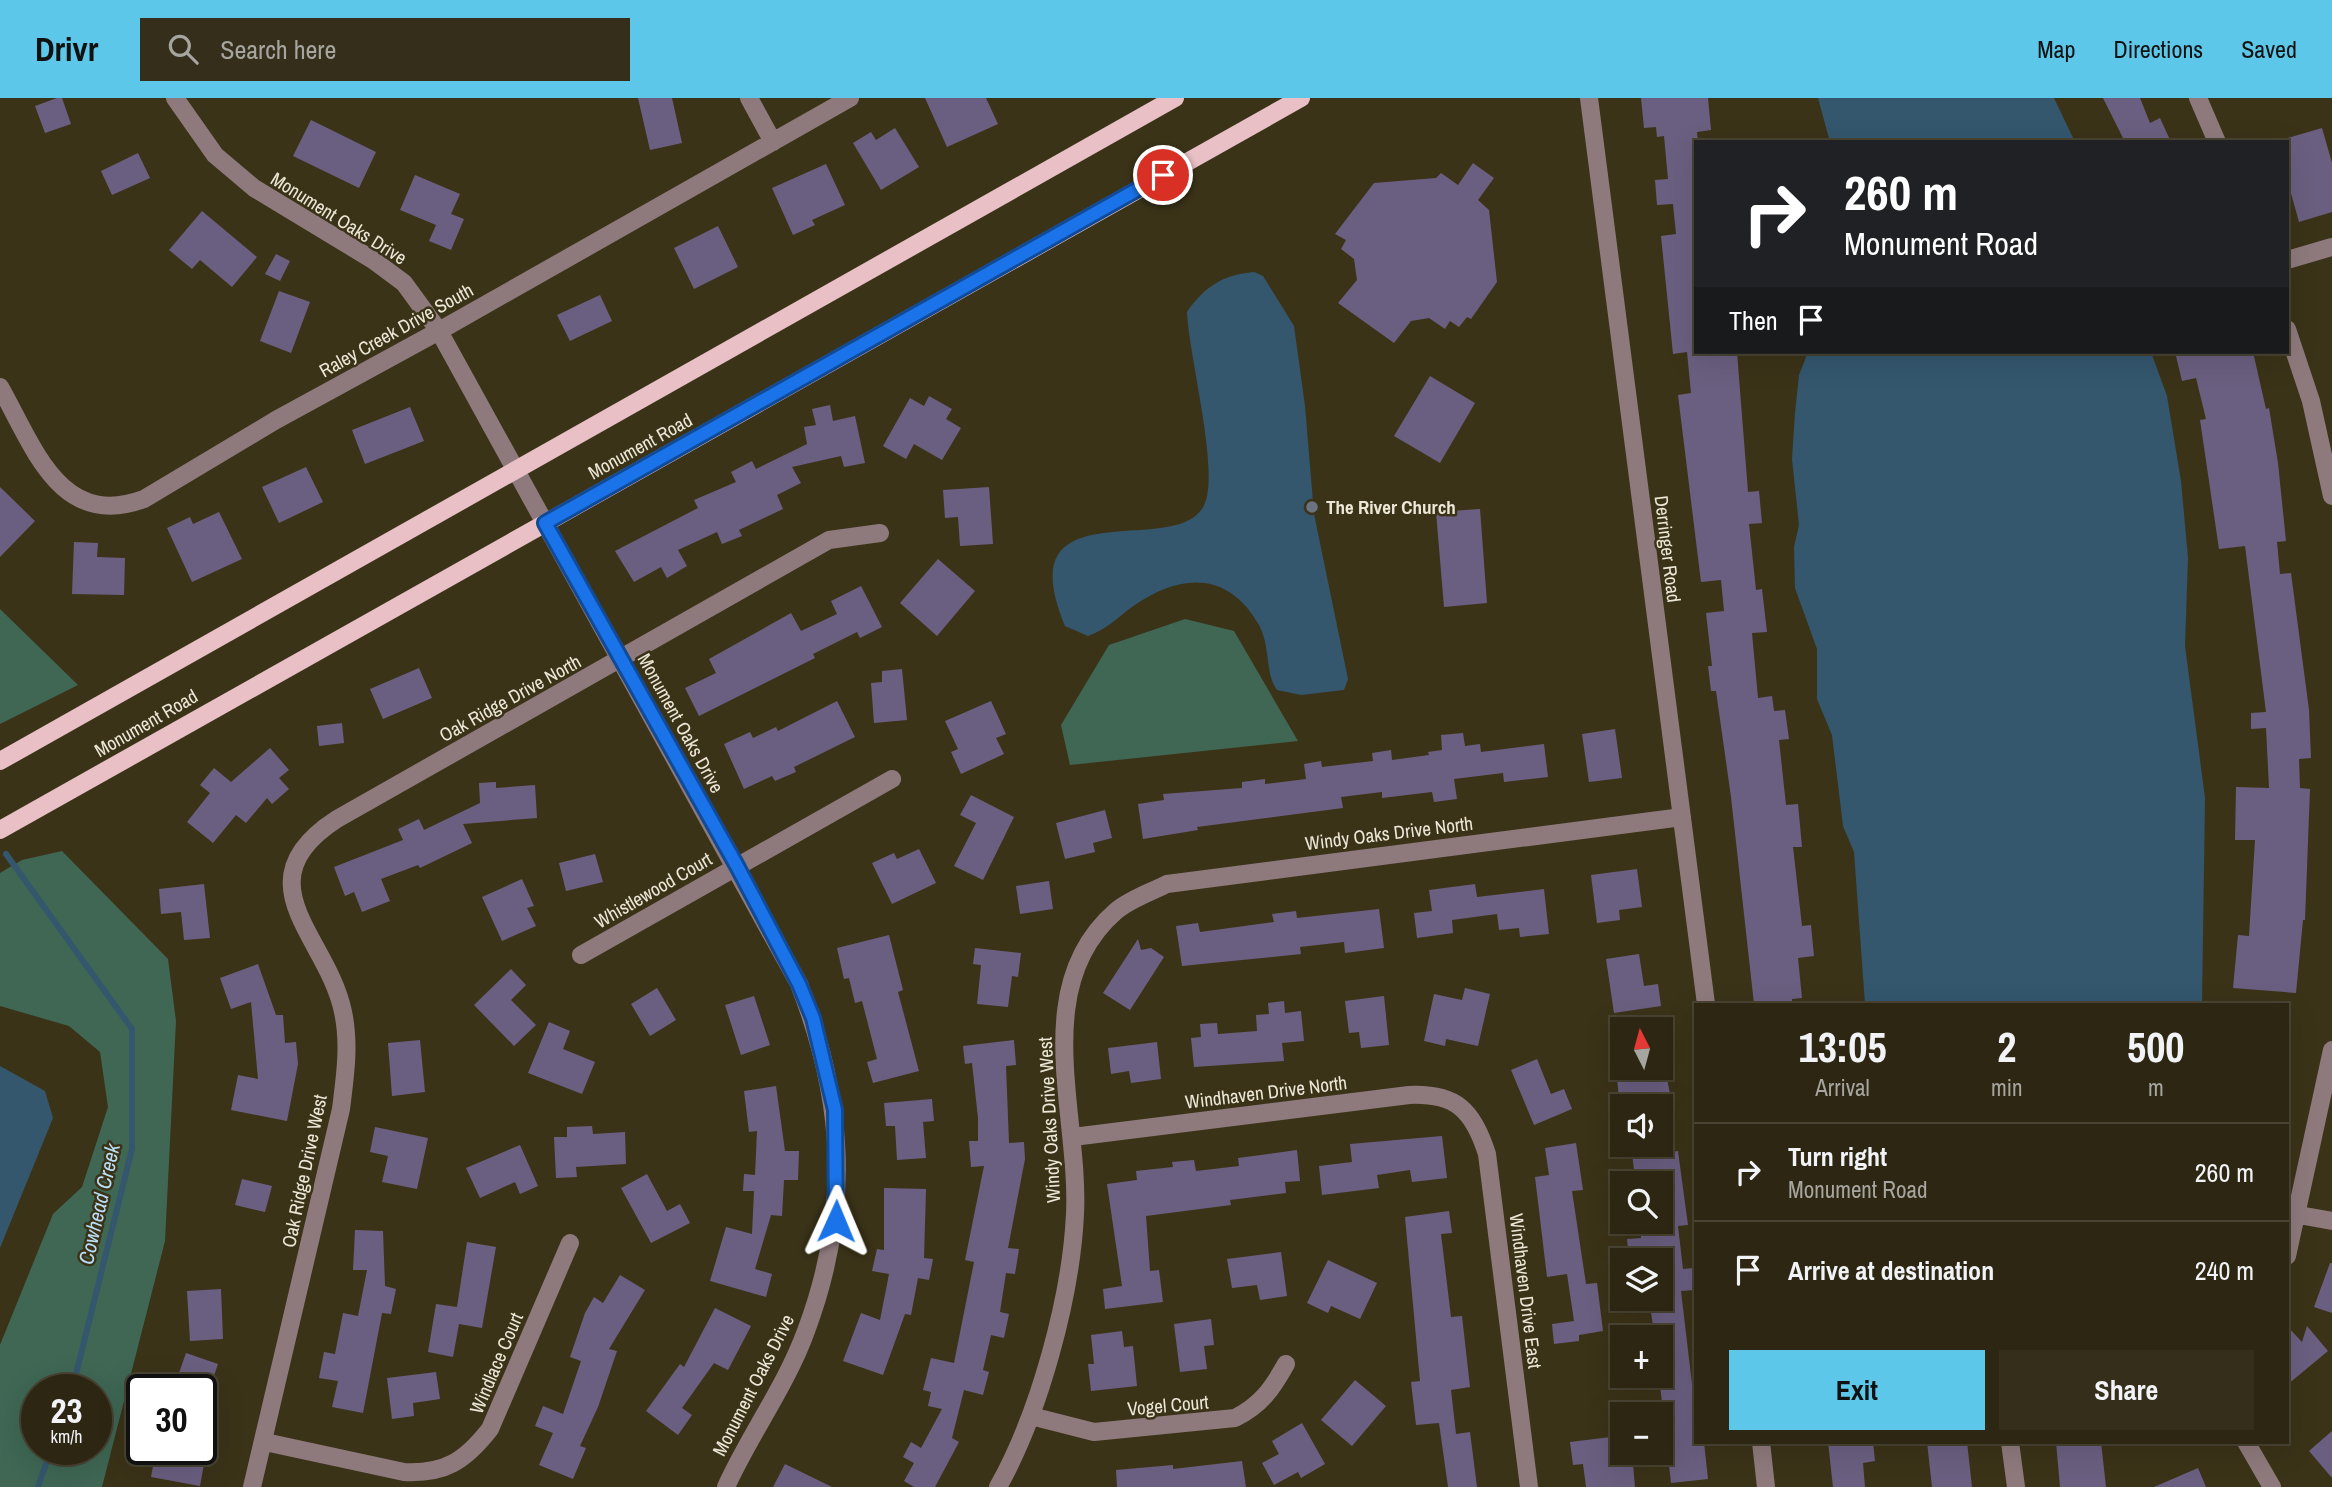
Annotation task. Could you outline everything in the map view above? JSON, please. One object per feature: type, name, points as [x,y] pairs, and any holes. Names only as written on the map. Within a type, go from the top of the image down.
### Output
[{"type":"main road","name":"Monument Road","points":[[0,761],[1175,98]]},
{"type":"main road","name":"Monument Road","points":[[0,830],[1301,98]]},
{"type":"street","name":"Monument Oaks Drive","points":[[175,98],[215,155],[254,188],[373,260],[404,283],[439,331],[737,866],[799,984],[813,1018],[835,1110],[836,1221],[827,1266],[806,1332],[726,1487]]},
{"type":"street","points":[[749,98],[773,142]]},
{"type":"street","name":"Raley Creek Drive South","points":[[0,387],[47,470],[68,494],[87,504],[121,508],[144,499],[276,420],[439,331],[850,98]]},
{"type":"street","name":"Derringer Road","points":[[1590,98],[1706,1003]]},
{"type":"street","points":[[2200,104],[2216,140]]},
{"type":"street","points":[[2289,259],[2332,247]]},
{"type":"street","points":[[2289,335],[2303,377],[2332,496]]},
{"type":"street","name":"Oak Ridge Drive North","points":[[293,871],[308,841],[328,825],[829,540],[880,533]]},
{"type":"street","name":"Whistlewood Court","points":[[581,955],[892,779]]},
{"type":"street","name":"Windy Oaks Drive North","points":[[1110,917],[1118,909],[1167,884],[1682,817]]},
{"type":"street","name":"Oak Ridge Drive West","points":[[253,1487],[341,1109],[346,1069],[343,1012],[335,983],[292,902],[293,871]]},
{"type":"street","name":"Windy Oaks Drive West","points":[[998,1487],[1031,1416],[1061,1306],[1075,1215],[1073,1138],[1063,1046],[1066,1016],[1072,983],[1082,958],[1095,932],[1110,917]]},
{"type":"street","points":[[2289,1249],[2332,1050]]},
{"type":"street","name":"Windhaven Drive North","points":[[1073,1138],[1409,1095],[1433,1094],[1461,1108]]},
{"type":"street","name":"Windhaven Drive East","points":[[1461,1108],[1478,1127],[1487,1154],[1529,1487]]},
{"type":"street","points":[[2298,1215],[2332,1221]]},
{"type":"street","name":"Windlace Court","points":[[265,1442],[404,1472],[428,1473],[453,1465],[474,1450],[490,1429],[570,1243]]},
{"type":"street","name":"Vogel Court","points":[[1031,1416],[1094,1432],[1235,1418],[1253,1409],[1269,1394],[1286,1364]]},
{"type":"street","points":[[1761,1444],[1766,1487]]},
{"type":"street","points":[[2010,1444],[2016,1487]]},
{"type":"street","points":[[2247,1444],[2272,1487]]},
{"type":"green space","points":[[0,609],[78,685],[0,724]]},
{"type":"green space","points":[[1185,619],[1234,631],[1298,741],[1070,765],[1061,725],[1109,645]]},
{"type":"green space","points":[[62,851],[168,959],[176,1021],[165,1241],[131,1374],[126,1374],[126,1393],[112,1448],[112,1374],[21,1374],[21,1465],[108,1465],[102,1487],[0,1487],[0,1345],[53,1214],[82,1187],[108,1107],[100,1052],[69,1026],[0,1006],[0,873],[22,860]]},
{"type":"water","points":[[1818,98],[2054,98],[2074,140],[1829,140]]},
{"type":"water","points":[[1254,272],[1263,276],[1294,326],[1305,406],[1314,514],[1348,679],[1344,690],[1301,695],[1277,690],[1273,684],[1259,625],[1247,607],[1233,594],[1218,586],[1185,583],[1167,588],[1088,636],[1065,626],[1053,582],[1058,554],[1077,540],[1104,533],[1165,527],[1190,520],[1205,503],[1208,487],[1206,439],[1187,312],[1201,295],[1216,283]]},
{"type":"water","points":[[1807,354],[2152,354],[2167,396],[2181,481],[2188,558],[2185,646],[2205,798],[2202,1003],[1865,1003],[1854,852],[1843,826],[1832,735],[1817,699],[1817,649],[1795,588],[1794,547],[1799,525],[1792,459],[1799,375]]},
{"type":"water","points":[[0,1066],[45,1091],[53,1118],[0,1248]]},
{"type":"building","points":[[62,98],[71,124],[45,133],[35,106]]},
{"type":"building","points":[[638,98],[672,98],[682,143],[650,150]]},
{"type":"building","points":[[925,98],[986,98],[998,124],[947,147]]},
{"type":"building","points":[[1641,98],[1708,98],[1711,130],[1697,132],[1698,140],[1694,140],[1693,147],[1694,351],[1691,352],[1737,354],[1748,492],[1759,491],[1762,523],[1749,524],[1756,590],[1762,589],[1767,632],[1752,633],[1758,698],[1772,696],[1774,711],[1785,710],[1789,739],[1779,740],[1786,805],[1798,804],[1802,847],[1793,847],[1802,926],[1811,925],[1814,956],[1798,958],[1802,998],[1792,999],[1792,1003],[1754,1003],[1731,797],[1716,691],[1711,691],[1708,666],[1712,666],[1706,613],[1724,611],[1721,580],[1701,582],[1678,395],[1691,393],[1687,352],[1673,354],[1661,236],[1676,234],[1673,204],[1657,205],[1655,180],[1668,179],[1664,136],[1657,137],[1656,127],[1644,128]]},
{"type":"building","points":[[2103,98],[2140,98],[2150,123],[2160,118],[2170,140],[2124,140]]},
{"type":"building","points":[[311,120],[376,152],[359,188],[293,156]]},
{"type":"building","points":[[895,128],[919,167],[881,190],[853,143],[871,132],[876,140]]},
{"type":"building","points":[[2322,128],[2332,163],[2332,212],[2299,222],[2289,186],[2289,140],[2284,139]]},
{"type":"building","points":[[138,153],[150,178],[112,195],[101,171]]},
{"type":"building","points":[[1473,163],[1494,178],[1478,200],[1489,210],[1497,282],[1471,319],[1467,317],[1459,327],[1450,321],[1445,329],[1429,318],[1411,321],[1394,343],[1338,303],[1357,280],[1354,259],[1341,249],[1346,240],[1335,234],[1374,183],[1436,178],[1441,173],[1458,185]]},
{"type":"building","points":[[826,164],[845,205],[812,220],[815,225],[793,235],[772,188]]},
{"type":"building","points":[[415,175],[460,194],[451,214],[464,219],[451,250],[429,241],[436,225],[400,210]]},
{"type":"building","points":[[202,211],[257,257],[232,287],[200,260],[192,269],[169,250]]},
{"type":"building","points":[[718,226],[738,267],[694,289],[674,248]]},
{"type":"building","points":[[276,254],[290,261],[280,281],[265,274]]},
{"type":"building","points":[[279,291],[310,302],[291,353],[260,341]]},
{"type":"building","points":[[600,295],[612,321],[570,341],[557,315]]},
{"type":"building","points":[[2175,354],[2253,354],[2266,409],[2269,408],[2286,541],[2277,542],[2280,574],[2291,573],[2309,710],[2311,758],[2299,759],[2300,788],[2310,789],[2305,920],[2296,993],[2233,988],[2238,935],[2249,936],[2255,840],[2235,840],[2236,787],[2269,788],[2266,728],[2251,729],[2251,713],[2266,712],[2245,546],[2219,549],[2200,420],[2206,419],[2196,378],[2182,381]]},
{"type":"building","points":[[1430,376],[1475,403],[1440,463],[1394,436]]},
{"type":"building","points":[[929,396],[952,409],[946,419],[961,428],[942,460],[914,444],[906,459],[883,446],[910,398],[924,406]]},
{"type":"building","points":[[830,405],[833,421],[855,416],[865,463],[844,467],[841,456],[792,467],[801,483],[777,495],[783,509],[739,530],[742,536],[722,544],[717,532],[678,550],[687,566],[667,578],[661,567],[634,582],[615,551],[698,508],[694,500],[736,482],[731,472],[752,461],[756,469],[807,444],[804,427],[816,425],[812,409]]},
{"type":"building","points":[[410,407],[424,441],[365,464],[352,430]]},
{"type":"building","points":[[306,467],[323,502],[279,523],[262,487]]},
{"type":"building","points":[[0,487],[35,521],[0,557]]},
{"type":"building","points":[[989,487],[993,544],[960,546],[958,517],[945,518],[943,490]]},
{"type":"building","points":[[1480,509],[1487,603],[1444,607],[1436,512]]},
{"type":"building","points":[[219,512],[242,559],[192,582],[167,528],[190,517],[193,524]]},
{"type":"building","points":[[74,542],[98,543],[97,557],[125,558],[124,595],[72,594]]},
{"type":"building","points":[[938,559],[975,591],[937,636],[900,603]]},
{"type":"building","points":[[861,586],[882,627],[860,638],[857,632],[813,654],[815,658],[699,716],[685,688],[716,673],[709,659],[791,613],[801,631],[837,614],[831,601]]},
{"type":"building","points":[[419,668],[432,698],[383,719],[370,689]]},
{"type":"building","points":[[902,669],[907,720],[874,723],[871,683],[882,682],[882,671]]},
{"type":"building","points":[[837,701],[855,737],[794,767],[796,772],[775,781],[772,776],[744,789],[724,744],[750,732],[753,738],[776,727],[778,731]]},
{"type":"building","points":[[991,701],[1006,734],[996,738],[1004,754],[961,774],[951,752],[958,749],[945,721]]},
{"type":"building","points":[[342,723],[344,743],[319,746],[317,726]]},
{"type":"building","points":[[1615,729],[1622,778],[1589,782],[1582,734]]},
{"type":"building","points":[[1463,733],[1465,746],[1480,744],[1481,752],[1544,744],[1548,777],[1504,782],[1503,773],[1454,779],[1457,799],[1434,802],[1432,792],[1382,798],[1382,792],[1341,797],[1343,808],[1197,827],[1198,830],[1143,839],[1138,804],[1164,800],[1163,794],[1242,788],[1242,782],[1265,779],[1265,784],[1306,779],[1304,764],[1321,761],[1322,767],[1373,761],[1372,753],[1391,750],[1392,760],[1429,755],[1428,752],[1442,750],[1441,735]]},
{"type":"building","points":[[270,748],[289,770],[279,778],[289,789],[272,804],[267,798],[246,823],[236,815],[213,843],[187,822],[210,793],[200,785],[214,768],[231,782]]},
{"type":"building","points":[[496,782],[496,788],[535,785],[537,818],[463,824],[472,843],[420,868],[418,865],[381,879],[390,901],[362,912],[354,892],[345,896],[334,867],[403,840],[398,829],[419,819],[424,830],[480,803],[479,783]]},
{"type":"building","points":[[971,795],[1014,817],[983,880],[954,866],[976,823],[960,815]]},
{"type":"building","points":[[1105,810],[1112,838],[1093,843],[1095,852],[1065,859],[1056,823]]},
{"type":"building","points":[[919,849],[936,883],[892,904],[872,863],[894,853],[897,859]]},
{"type":"building","points":[[595,854],[603,882],[566,891],[559,863]]},
{"type":"building","points":[[1637,869],[1642,907],[1619,910],[1620,920],[1597,923],[1591,875]]},
{"type":"building","points":[[522,879],[534,906],[527,908],[536,926],[502,941],[482,897]]},
{"type":"building","points":[[1049,881],[1053,909],[1020,914],[1016,886]]},
{"type":"building","points":[[204,884],[210,938],[184,940],[181,912],[161,914],[159,889]]},
{"type":"building","points":[[1475,884],[1477,897],[1544,889],[1549,934],[1520,937],[1519,928],[1499,930],[1497,914],[1452,920],[1453,933],[1417,938],[1414,913],[1432,911],[1429,890]]},
{"type":"building","points":[[1379,909],[1384,948],[1345,953],[1344,942],[1300,947],[1301,954],[1182,966],[1176,926],[1198,923],[1200,932],[1274,922],[1272,914],[1296,911],[1297,918]]},
{"type":"building","points":[[889,935],[903,990],[898,992],[919,1071],[873,1083],[867,1062],[877,1059],[862,1001],[855,1003],[849,978],[844,979],[837,948]]},
{"type":"building","points":[[1138,939],[1141,950],[1151,948],[1164,957],[1130,1010],[1103,993]]},
{"type":"building","points":[[975,948],[1021,953],[1018,977],[1012,976],[1008,1007],[977,1004],[981,965],[973,964]]},
{"type":"building","points":[[1639,954],[1644,986],[1658,984],[1661,1006],[1614,1013],[1606,959]]},
{"type":"building","points":[[258,964],[276,1015],[283,1015],[285,1043],[296,1042],[298,1064],[287,1121],[231,1110],[238,1075],[258,1079],[251,1002],[231,1009],[220,978]]},
{"type":"building","points":[[511,969],[526,985],[511,1000],[536,1025],[514,1046],[474,1005]]},
{"type":"building","points":[[657,988],[676,1020],[650,1036],[631,1004]]},
{"type":"building","points":[[1465,988],[1490,994],[1478,1046],[1446,1039],[1445,1046],[1424,1041],[1434,994],[1462,1000]]},
{"type":"building","points":[[754,996],[770,1045],[741,1055],[725,1005]]},
{"type":"building","points":[[1384,996],[1389,1045],[1361,1048],[1359,1032],[1349,1033],[1345,1001]]},
{"type":"building","points":[[1284,1001],[1285,1013],[1301,1011],[1304,1041],[1282,1043],[1284,1061],[1194,1067],[1191,1038],[1201,1037],[1200,1024],[1217,1023],[1218,1034],[1257,1031],[1256,1015],[1269,1014],[1268,1003]]},
{"type":"building","points":[[549,1022],[570,1031],[563,1049],[595,1062],[582,1094],[528,1073]]},
{"type":"building","points":[[420,1040],[425,1092],[392,1096],[388,1043]]},
{"type":"building","points":[[1014,1040],[1016,1065],[1006,1066],[1009,1143],[1024,1142],[1025,1159],[1008,1248],[1019,1249],[1015,1274],[1006,1273],[1000,1312],[1009,1314],[1004,1338],[991,1335],[983,1370],[989,1372],[983,1395],[964,1390],[952,1438],[959,1442],[935,1487],[914,1487],[904,1481],[914,1463],[903,1457],[911,1442],[921,1448],[942,1409],[928,1406],[931,1392],[923,1390],[931,1358],[954,1363],[974,1262],[965,1260],[984,1166],[971,1167],[969,1141],[978,1141],[978,1118],[972,1063],[965,1064],[963,1046]]},
{"type":"building","points":[[1157,1042],[1161,1079],[1131,1083],[1129,1071],[1111,1074],[1108,1048]]},
{"type":"building","points":[[1537,1059],[1551,1094],[1564,1089],[1572,1109],[1534,1125],[1511,1070]]},
{"type":"building","points":[[1617,1080],[1667,1080],[1670,1094],[1619,1094]]},
{"type":"building","points":[[776,1086],[785,1151],[799,1151],[798,1180],[784,1180],[782,1216],[771,1215],[755,1269],[772,1274],[766,1297],[710,1281],[726,1227],[752,1234],[754,1191],[743,1191],[744,1174],[755,1175],[757,1131],[749,1132],[744,1091]]},
{"type":"building","points":[[932,1099],[934,1121],[923,1122],[926,1158],[897,1160],[895,1126],[886,1126],[884,1103]]},
{"type":"building","points":[[592,1126],[593,1134],[625,1132],[626,1164],[576,1167],[577,1177],[556,1178],[554,1137],[567,1137],[567,1127]]},
{"type":"building","points":[[375,1127],[428,1138],[417,1189],[382,1182],[388,1156],[370,1152]]},
{"type":"building","points":[[1442,1136],[1447,1178],[1412,1182],[1410,1170],[1377,1175],[1379,1188],[1322,1195],[1319,1166],[1352,1162],[1350,1144]]},
{"type":"building","points":[[1576,1143],[1583,1190],[1572,1191],[1586,1284],[1597,1283],[1603,1331],[1579,1335],[1579,1341],[1554,1344],[1552,1324],[1574,1321],[1567,1274],[1547,1277],[1535,1177],[1549,1175],[1545,1148]]},
{"type":"building","points":[[520,1145],[538,1186],[520,1194],[515,1182],[480,1198],[466,1168]]},
{"type":"building","points":[[1297,1150],[1300,1181],[1285,1182],[1286,1193],[1230,1200],[1231,1205],[1146,1216],[1150,1271],[1159,1270],[1163,1302],[1105,1309],[1103,1289],[1122,1286],[1107,1184],[1137,1180],[1136,1171],[1173,1167],[1172,1162],[1194,1160],[1196,1171],[1239,1166],[1238,1158]]},
{"type":"building","points":[[1678,1151],[1688,1225],[1678,1226],[1683,1269],[1693,1268],[1694,1279],[1694,1290],[1681,1291],[1694,1384],[1694,1444],[1704,1444],[1708,1479],[1671,1483],[1669,1465],[1673,1465],[1673,1402],[1662,1402],[1660,1388],[1673,1388],[1673,1325],[1653,1325],[1651,1311],[1673,1311],[1673,1248],[1628,1248],[1627,1239],[1641,1238],[1640,1234],[1673,1234],[1673,1171],[1634,1171],[1632,1157],[1673,1157],[1673,1152]]},
{"type":"building","points":[[647,1174],[667,1211],[680,1204],[690,1223],[651,1243],[621,1188]]},
{"type":"building","points":[[242,1179],[272,1186],[265,1212],[235,1205]]},
{"type":"building","points":[[884,1188],[926,1189],[924,1258],[933,1259],[929,1280],[918,1278],[911,1315],[905,1314],[883,1375],[843,1361],[861,1313],[880,1320],[889,1274],[872,1271],[877,1249],[884,1250]]},
{"type":"building","points":[[1449,1211],[1452,1233],[1441,1234],[1451,1317],[1462,1316],[1470,1387],[1451,1390],[1456,1434],[1470,1432],[1477,1487],[1448,1487],[1439,1423],[1416,1425],[1411,1382],[1420,1381],[1405,1217]]},
{"type":"building","points":[[355,1230],[383,1231],[385,1286],[396,1289],[391,1314],[382,1313],[363,1413],[332,1407],[338,1381],[319,1378],[324,1352],[335,1354],[343,1313],[358,1316],[367,1270],[353,1270]]},
{"type":"building","points":[[467,1242],[496,1247],[482,1328],[459,1324],[453,1357],[428,1352],[436,1304],[457,1307]]},
{"type":"building","points":[[1281,1252],[1287,1296],[1260,1300],[1257,1285],[1232,1288],[1227,1259]]},
{"type":"building","points":[[1328,1260],[1377,1283],[1360,1319],[1331,1306],[1328,1313],[1307,1303]]},
{"type":"building","points":[[2332,1263],[2332,1313],[2314,1307]]},
{"type":"building","points":[[620,1275],[645,1290],[609,1349],[617,1351],[598,1407],[580,1446],[586,1448],[573,1479],[539,1465],[553,1433],[535,1426],[543,1406],[563,1414],[581,1361],[570,1357],[585,1313],[594,1297],[603,1303]]},
{"type":"building","points":[[221,1289],[223,1339],[190,1341],[187,1291]]},
{"type":"building","points":[[715,1308],[751,1326],[728,1370],[714,1363],[682,1408],[692,1415],[678,1435],[646,1411],[680,1364],[684,1367]]},
{"type":"building","points":[[1211,1319],[1214,1345],[1204,1346],[1207,1369],[1180,1372],[1174,1324]]},
{"type":"building","points":[[2307,1326],[2328,1351],[2289,1383],[2289,1328],[2302,1342]]},
{"type":"building","points":[[1122,1331],[1124,1347],[1133,1346],[1137,1386],[1091,1391],[1088,1364],[1094,1364],[1091,1335]]},
{"type":"building","points":[[186,1353],[218,1364],[215,1374],[179,1374]]},
{"type":"building","points":[[436,1372],[440,1399],[413,1403],[414,1416],[392,1419],[387,1378]]},
{"type":"building","points":[[1355,1380],[1386,1406],[1352,1446],[1321,1420]]},
{"type":"building","points":[[1302,1423],[1325,1464],[1301,1478],[1298,1472],[1274,1485],[1262,1463],[1279,1454],[1272,1441]]},
{"type":"building","points":[[2332,1431],[2332,1478],[2309,1451]]},
{"type":"building","points":[[1610,1437],[1610,1465],[1633,1465],[1635,1487],[1586,1487],[1583,1464],[1573,1465],[1570,1442]]},
{"type":"building","points":[[1828,1444],[1873,1444],[1875,1461],[1863,1463],[1865,1487],[1833,1487]]},
{"type":"building","points":[[1927,1444],[1967,1444],[1972,1487],[1932,1487]]},
{"type":"building","points":[[2056,1444],[2101,1444],[2106,1487],[2060,1487]]},
{"type":"building","points":[[1242,1461],[1246,1487],[1117,1487],[1116,1470],[1173,1465],[1173,1469]]},
{"type":"building","points":[[785,1464],[832,1487],[773,1487]]},
{"type":"building","points":[[153,1465],[204,1465],[200,1486],[151,1477]]},
{"type":"building","points":[[2198,1468],[2206,1487],[2154,1487]]},
{"type":"waterway","name":"Cowhead Creek","points":[[6,854],[132,1029],[132,1149],[76,1374]]},
{"type":"waterway","name":"Cowhead Creek","points":[[38,1487],[46,1465]]},
{"type":"place","name":"The River Church","points":[[1312,507]]},
{"type":"route","points":[[836,1221],[835,1110],[813,1018],[799,984],[737,866],[545,523],[1163,175]]}]
